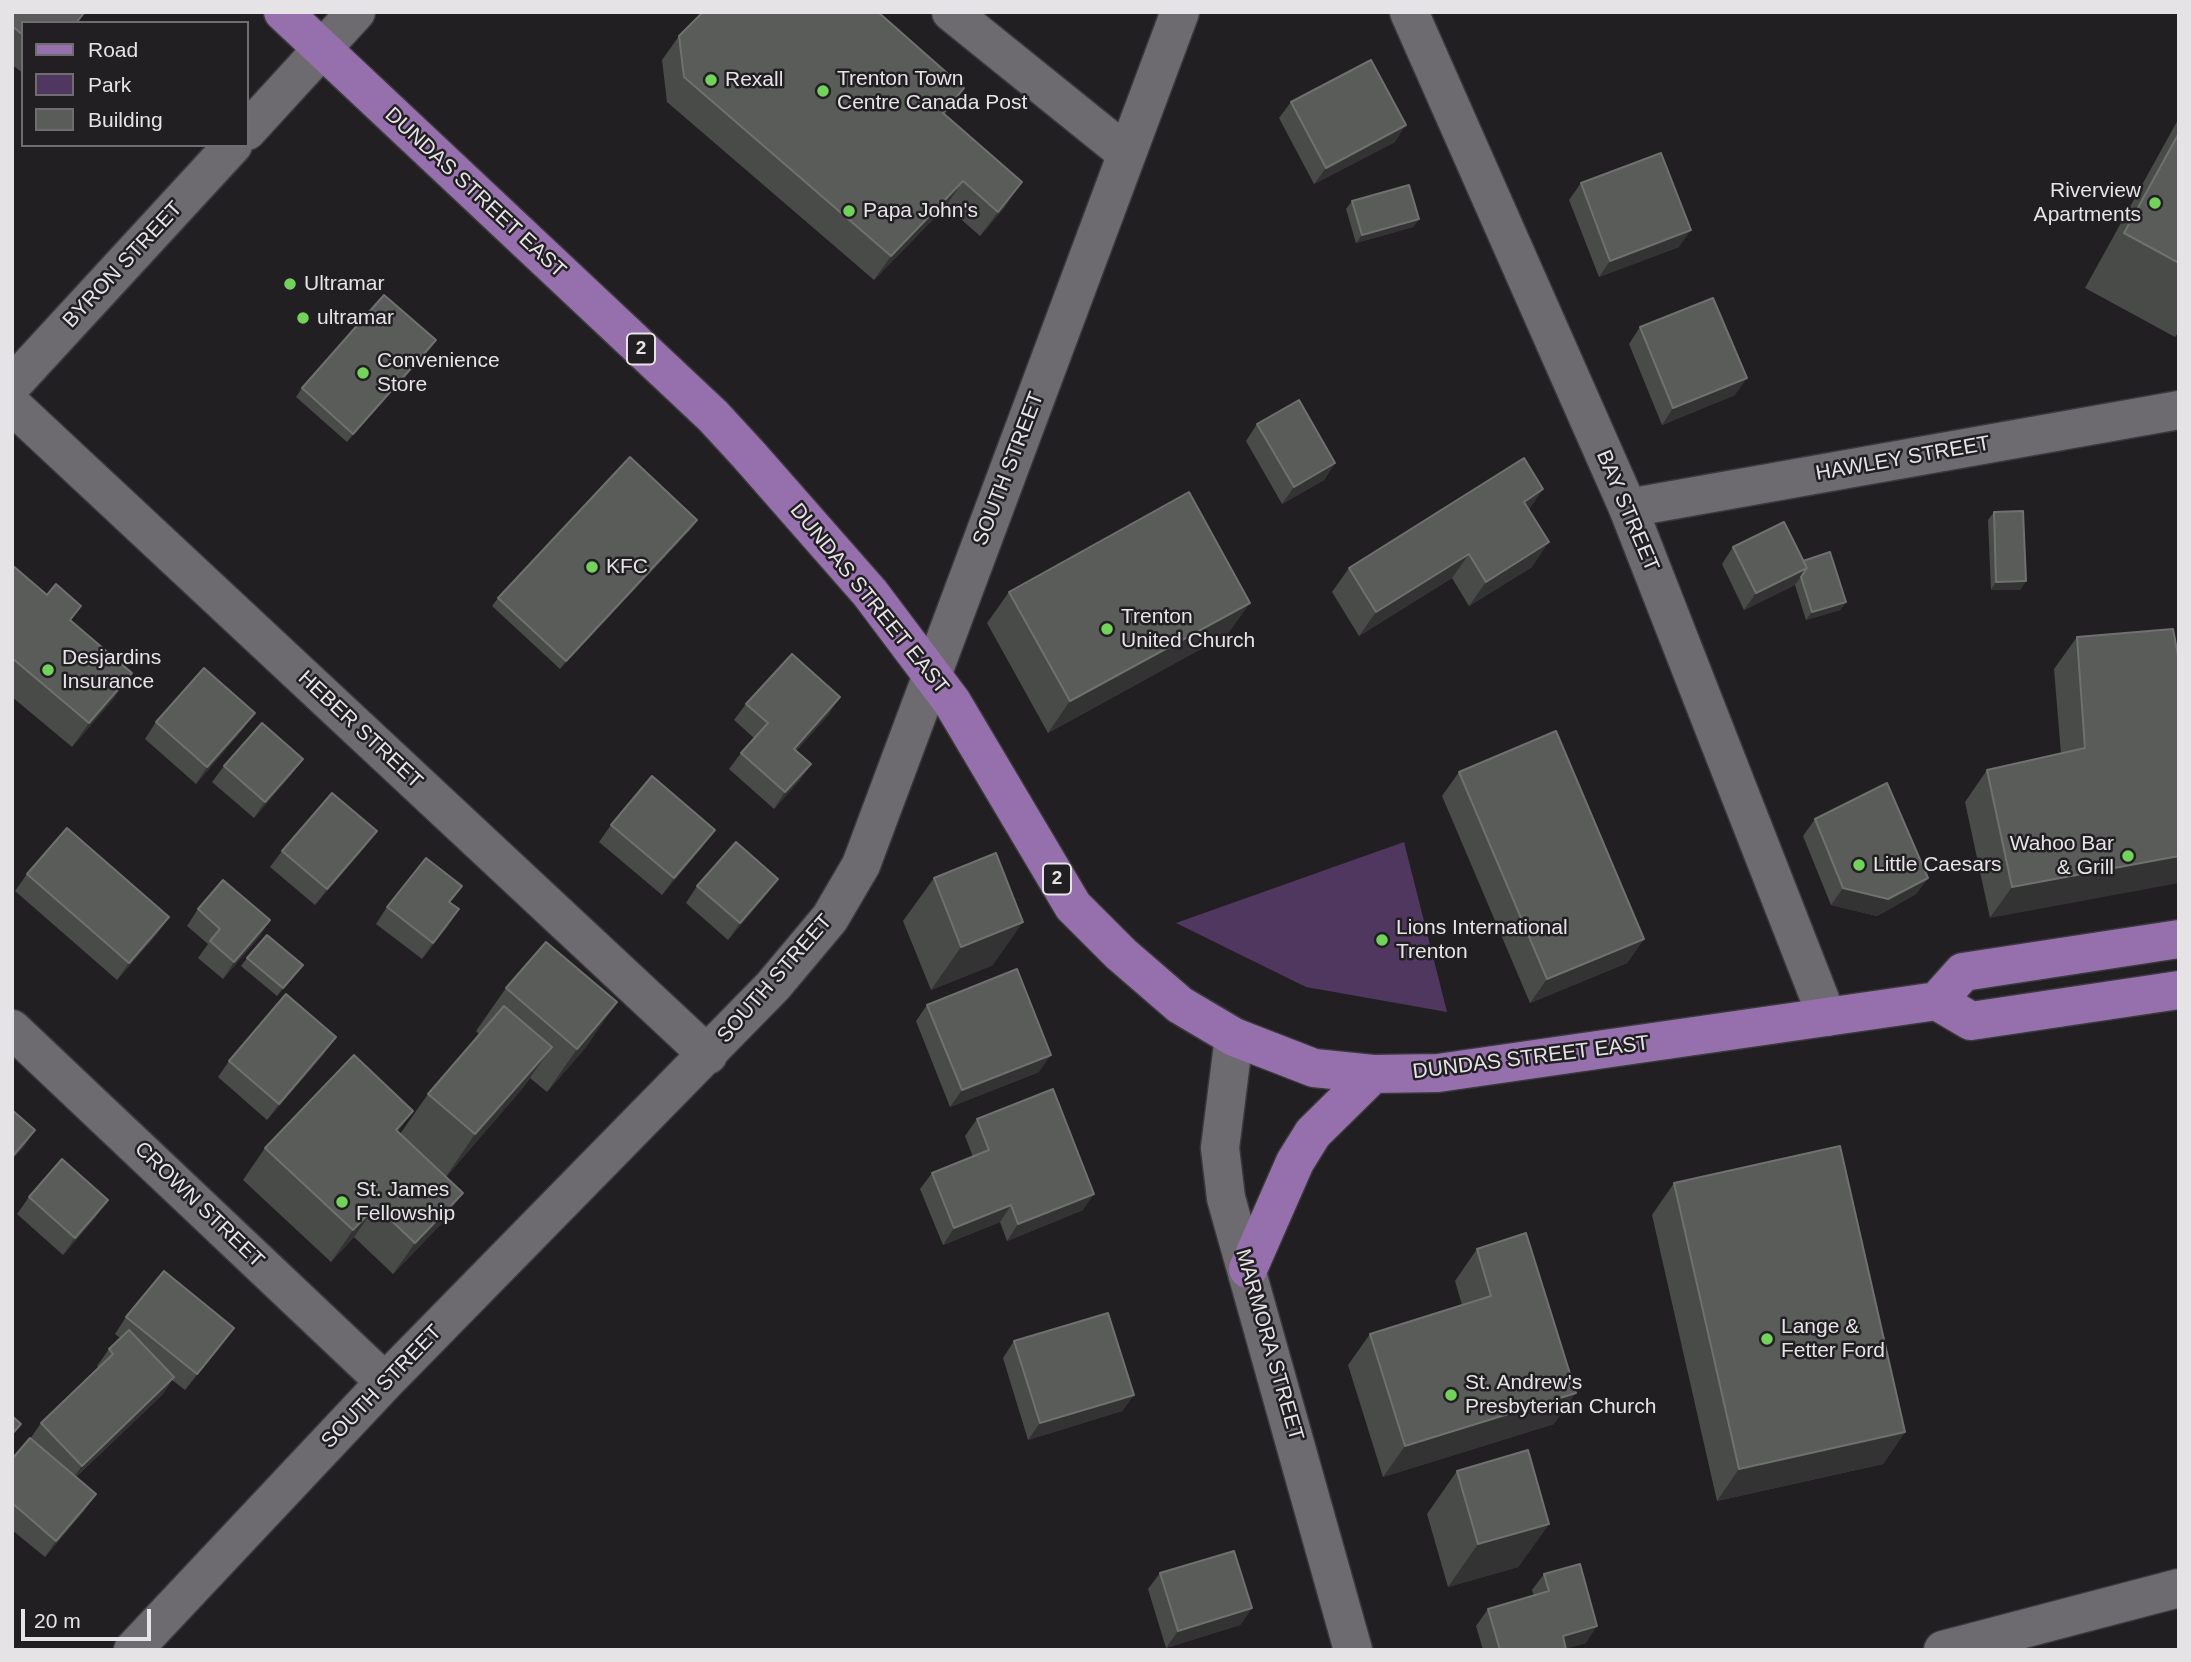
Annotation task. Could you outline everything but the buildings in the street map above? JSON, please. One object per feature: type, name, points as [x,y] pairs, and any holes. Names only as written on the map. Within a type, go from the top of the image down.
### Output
[{"type":"main road","name":"DUNDAS STREET EAST","points":[[283,12],[713,416],[870,593],[952,702],[1073,906],[1121,954],[1180,1005],[1234,1037],[1314,1068],[1373,1074],[1438,1073],[1937,1001]]},
{"type":"main road","points":[[2179,939],[1964,972],[1937,1001],[1971,1021],[2179,990]]},
{"type":"main road","points":[[1248,1269],[1295,1162],[1313,1133],[1373,1074]]},
{"type":"street","points":[[248,130],[356,12]]},
{"type":"street","points":[[951,12],[1127,155]]},
{"type":"street","name":"SOUTH STREET","points":[[133,1650],[385,1382],[774,986],[836,907],[861,865],[1181,12]]},
{"type":"street","name":"BAY STREET","points":[[1409,12],[1628,508],[1827,1017]]},
{"type":"street","name":"BYRON STREET","points":[[12,385],[231,147]]},
{"type":"street","name":"HEBER STREET","points":[[12,405],[708,1055]]},
{"type":"street","name":"HAWLEY STREET","points":[[1628,508],[2179,410]]},
{"type":"street","name":"CROWN STREET","points":[[12,1028],[385,1382]]},
{"type":"street","name":"MARMORA STREET","points":[[1234,1037],[1220,1148],[1226,1198],[1353,1650]]},
{"type":"street","points":[[1943,1650],[2179,1588]]},
{"type":"green space","points":[[1404,842],[1447,1012],[1306,987],[1176,923]]},
{"type":"place","name":"Rexall","points":[[711,80]]},
{"type":"place","name":"Trenton Town Centre Canada Post","points":[[823,91]]},
{"type":"place","name":"Riverview Apartments","points":[[2155,203]]},
{"type":"place","name":"Papa John's","points":[[849,211]]},
{"type":"place","name":"Ultramar","points":[[290,284]]},
{"type":"place","name":"ultramar","points":[[303,318]]},
{"type":"place","name":"Convenience Store","points":[[363,373]]},
{"type":"place","name":"KFC","points":[[592,567]]},
{"type":"place","name":"Trenton United Church","points":[[1107,629]]},
{"type":"place","name":"Desjardins Insurance","points":[[48,670]]},
{"type":"place","name":"Wahoo Bar & Grill","points":[[2128,856]]},
{"type":"place","name":"Little Caesars","points":[[1859,865]]},
{"type":"place","name":"Lions International Trenton","points":[[1382,940]]},
{"type":"place","name":"St. James Fellowship","points":[[342,1202]]},
{"type":"place","name":"Lange & Fetter Ford","points":[[1767,1339]]},
{"type":"place","name":"St. Andrew's Presbyterian Church","points":[[1451,1395]]}]
